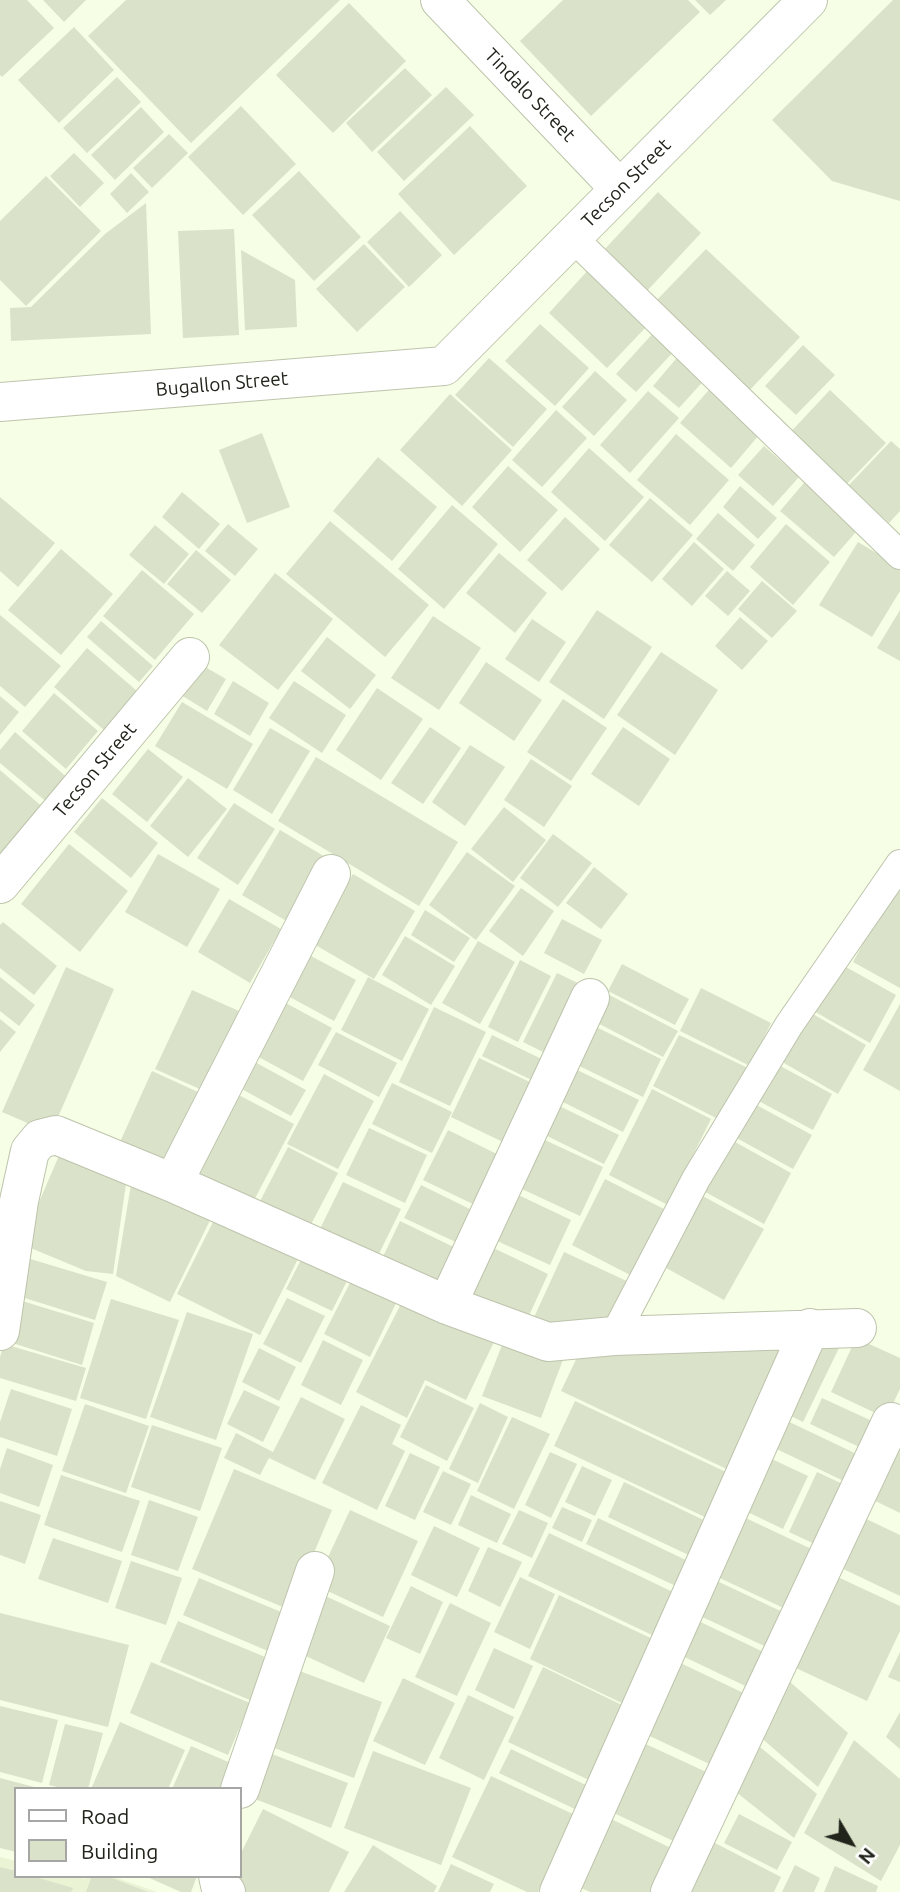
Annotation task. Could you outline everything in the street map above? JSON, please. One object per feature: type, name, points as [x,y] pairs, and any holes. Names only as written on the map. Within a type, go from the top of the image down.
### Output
[{"type":"street","name":"Tindalo Street","points":[[440,0],[620,189]]},
{"type":"street","name":"Tecson Street","points":[[443,366],[808,0]]},
{"type":"street","points":[[572,237],[900,555]]},
{"type":"street","name":"Bugallon Street","points":[[0,402],[443,366]]},
{"type":"street","name":"Tecson Street","points":[[0,884],[190,657]]},
{"type":"street","points":[[614,1336],[696,1179],[789,1025],[900,864]]},
{"type":"street","points":[[173,1183],[331,874]]},
{"type":"street","points":[[447,1305],[590,998]]},
{"type":"street","points":[[0,1331],[10,1198],[30,1150],[40,1139],[56,1135],[173,1183],[447,1305],[548,1342],[614,1336],[857,1328]]},
{"type":"street","points":[[559,1892],[810,1328]]},
{"type":"street","points":[[670,1892],[891,1422]]},
{"type":"street","points":[[241,1787],[315,1571]]},
{"type":"shaded area","points":[[0,1857],[14,1860],[14,1878],[117,1878],[157,1892],[0,1892]]},
{"type":"building","points":[[0,0],[27,0],[54,28],[2,77],[0,75]]},
{"type":"building","points":[[43,0],[86,0],[64,22]]},
{"type":"building","points":[[126,0],[340,0],[191,143],[88,36]]},
{"type":"building","points":[[563,0],[688,0],[700,12],[591,116],[520,41]]},
{"type":"building","points":[[695,0],[726,0],[710,15]]},
{"type":"building","points":[[893,0],[900,0],[900,201],[832,181],[772,120]]},
{"type":"building","points":[[349,3],[406,61],[333,133],[276,75]]},
{"type":"building","points":[[74,27],[114,70],[59,123],[18,80]]},
{"type":"building","points":[[405,68],[432,95],[372,152],[346,123]]},
{"type":"building","points":[[117,77],[141,102],[87,153],[63,128]]},
{"type":"building","points":[[446,87],[474,115],[404,181],[377,152]]},
{"type":"building","points":[[241,106],[296,164],[243,215],[188,157]]},
{"type":"building","points":[[141,107],[164,132],[115,180],[91,155]]},
{"type":"building","points":[[470,126],[527,186],[454,255],[398,194]]},
{"type":"building","points":[[169,134],[188,153],[152,188],[133,168]]},
{"type":"building","points":[[74,153],[104,183],[80,207],[50,176]]},
{"type":"building","points":[[299,171],[361,237],[314,281],[252,215]]},
{"type":"building","points":[[131,173],[149,192],[127,213],[110,194]]},
{"type":"building","points":[[46,176],[101,231],[26,306],[0,280],[0,221]]},
{"type":"building","points":[[658,192],[701,233],[646,292],[603,251]]},
{"type":"building","points":[[146,203],[151,334],[11,341],[10,308],[31,307],[105,234]]},
{"type":"building","points":[[400,211],[442,255],[409,287],[367,242]]},
{"type":"building","points":[[234,229],[239,335],[183,338],[178,231]]},
{"type":"building","points":[[364,244],[405,287],[357,332],[316,289]]},
{"type":"building","points":[[706,249],[800,337],[747,393],[653,304]]},
{"type":"building","points":[[241,250],[295,280],[297,327],[245,330]]},
{"type":"building","points":[[590,268],[649,324],[607,368],[549,313]]},
{"type":"building","points":[[540,324],[589,368],[555,406],[505,361]]},
{"type":"building","points":[[655,331],[676,349],[636,392],[616,374]]},
{"type":"building","points":[[803,345],[835,375],[796,415],[765,386]]},
{"type":"building","points":[[681,353],[708,376],[679,408],[653,386]]},
{"type":"building","points":[[489,358],[547,409],[513,447],[455,395]]},
{"type":"building","points":[[595,371],[627,400],[594,436],[562,407]]},
{"type":"building","points":[[714,384],[765,428],[731,468],[680,423]]},
{"type":"building","points":[[830,390],[886,443],[841,490],[785,438]]},
{"type":"building","points":[[648,391],[679,418],[630,473],[600,445]]},
{"type":"building","points":[[450,394],[512,450],[462,506],[400,450]]},
{"type":"building","points":[[556,410],[587,438],[542,487],[512,460]]},
{"type":"building","points":[[262,433],[290,507],[247,523],[219,450]]},
{"type":"building","points":[[676,434],[729,480],[690,525],[637,480]]},
{"type":"building","points":[[891,441],[900,449],[900,511],[889,523],[849,485]]},
{"type":"building","points":[[764,446],[799,477],[773,506],[738,475]]},
{"type":"building","points":[[589,448],[644,497],[605,541],[551,492]]},
{"type":"building","points":[[378,457],[437,507],[392,561],[333,511]]},
{"type":"building","points":[[508,466],[558,510],[520,552],[472,507]]},
{"type":"building","points":[[809,477],[863,524],[834,557],[780,511]]},
{"type":"building","points":[[740,486],[777,518],[758,539],[723,507]]},
{"type":"building","points":[[182,492],[220,524],[199,549],[162,517]]},
{"type":"building","points":[[0,497],[55,543],[18,587],[0,571]]},
{"type":"building","points":[[650,498],[693,535],[652,582],[609,545]]},
{"type":"building","points":[[452,505],[498,544],[444,609],[398,569]]},
{"type":"building","points":[[718,513],[755,545],[733,571],[696,539]]},
{"type":"building","points":[[565,517],[600,549],[562,591],[527,560]]},
{"type":"building","points":[[330,521],[429,605],[385,657],[286,574]]},
{"type":"building","points":[[228,524],[258,549],[235,576],[205,551]]},
{"type":"building","points":[[786,524],[830,562],[793,605],[750,567]]},
{"type":"building","points":[[155,525],[189,554],[164,584],[129,555]]},
{"type":"building","points":[[694,542],[724,569],[692,606],[662,579]]},
{"type":"building","points":[[858,542],[900,567],[900,591],[872,637],[819,605]]},
{"type":"building","points":[[61,549],[113,594],[61,655],[8,610]]},
{"type":"building","points":[[196,550],[231,580],[202,613],[167,584]]},
{"type":"building","points":[[499,553],[547,593],[515,633],[466,593]]},
{"type":"building","points":[[142,570],[194,614],[155,660],[103,616]]},
{"type":"building","points":[[727,571],[750,591],[728,616],[705,596]]},
{"type":"building","points":[[275,573],[333,619],[278,690],[219,645]]},
{"type":"building","points":[[762,581],[797,611],[772,638],[738,609]]},
{"type":"building","points":[[597,610],[652,647],[604,719],[549,682]]},
{"type":"building","points":[[900,610],[900,661],[877,648]]},
{"type":"building","points":[[0,615],[61,666],[25,707],[0,686]]},
{"type":"building","points":[[433,616],[481,648],[439,710],[391,678]]},
{"type":"building","points":[[740,617],[768,641],[742,670],[715,646]]},
{"type":"building","points":[[532,619],[566,642],[539,682],[505,659]]},
{"type":"building","points":[[101,621],[153,666],[139,682],[87,637]]},
{"type":"building","points":[[327,637],[376,675],[350,709],[301,671]]},
{"type":"building","points":[[87,648],[137,691],[104,730],[54,687]]},
{"type":"building","points":[[661,652],[718,690],[675,755],[617,715]]},
{"type":"building","points":[[486,662],[542,700],[514,741],[459,703]]},
{"type":"building","points":[[200,664],[226,679],[207,711],[181,695]]},
{"type":"building","points":[[233,681],[269,703],[250,736],[214,714]]},
{"type":"building","points":[[294,681],[346,715],[322,753],[269,718]]},
{"type":"building","points":[[377,688],[423,719],[381,780],[336,750]]},
{"type":"building","points":[[54,693],[98,731],[66,769],[22,731]]},
{"type":"building","points":[[0,696],[19,712],[0,735]]},
{"type":"building","points":[[563,699],[607,728],[571,781],[527,752]]},
{"type":"building","points":[[182,702],[253,744],[227,789],[155,746]]},
{"type":"building","points":[[430,727],[461,748],[423,804],[391,783]]},
{"type":"building","points":[[623,727],[670,759],[639,806],[591,774]]},
{"type":"building","points":[[270,728],[310,751],[272,814],[233,790]]},
{"type":"building","points":[[15,732],[70,780],[49,804],[0,763],[0,750]]},
{"type":"building","points":[[470,745],[505,767],[465,826],[432,802]]},
{"type":"building","points":[[148,749],[183,777],[147,822],[112,794]]},
{"type":"building","points":[[316,757],[458,842],[419,906],[278,821]]},
{"type":"building","points":[[531,759],[572,786],[544,827],[504,800]]},
{"type":"building","points":[[0,770],[46,810],[0,865]]},
{"type":"building","points":[[188,778],[227,809],[188,857],[150,826]]},
{"type":"building","points":[[102,798],[158,843],[131,878],[74,832]]},
{"type":"building","points":[[234,803],[275,829],[238,885],[197,858]]},
{"type":"building","points":[[504,807],[546,840],[513,882],[471,849]]},
{"type":"building","points":[[280,830],[332,861],[295,926],[242,895]]},
{"type":"building","points":[[553,834],[592,863],[558,907],[520,878]]},
{"type":"building","points":[[69,844],[128,891],[80,952],[21,904]]},
{"type":"building","points":[[467,852],[515,886],[476,940],[429,905]]},
{"type":"building","points":[[158,854],[220,889],[187,947],[125,912]]},
{"type":"building","points":[[594,867],[628,894],[601,929],[566,903]]},
{"type":"building","points":[[353,874],[415,911],[374,979],[312,943]]},
{"type":"building","points":[[894,887],[900,890],[900,988],[853,962]]},
{"type":"building","points":[[521,888],[554,911],[523,956],[489,931]]},
{"type":"building","points":[[229,899],[281,929],[250,983],[198,952]]},
{"type":"building","points":[[425,910],[470,938],[454,962],[411,935]]},
{"type":"building","points":[[562,919],[602,940],[584,974],[544,953]]},
{"type":"building","points":[[3,922],[57,966],[34,995],[0,968],[0,925]]},
{"type":"building","points":[[405,936],[455,966],[431,1005],[382,975]]},
{"type":"building","points":[[478,941],[515,962],[480,1024],[442,1003]]},
{"type":"building","points":[[311,956],[356,980],[334,1021],[288,996]]},
{"type":"building","points":[[520,960],[551,976],[518,1042],[488,1027]]},
{"type":"building","points":[[837,962],[896,995],[870,1043],[810,1009]]},
{"type":"building","points":[[622,964],[689,999],[675,1025],[608,991]]},
{"type":"building","points":[[66,967],[114,989],[51,1133],[2,1112]]},
{"type":"building","points":[[557,973],[588,988],[553,1057],[523,1042]]},
{"type":"building","points":[[0,977],[35,1005],[19,1026],[0,1011]]},
{"type":"building","points":[[368,977],[429,1009],[402,1061],[341,1030]]},
{"type":"building","points":[[701,988],[771,1023],[750,1066],[680,1031]]},
{"type":"building","points":[[598,989],[678,1031],[663,1057],[584,1016]]},
{"type":"building","points":[[192,990],[250,1016],[213,1095],[155,1069]]},
{"type":"building","points":[[282,1001],[332,1028],[303,1081],[253,1054]]},
{"type":"building","points":[[900,1004],[900,1091],[863,1070]]},
{"type":"building","points":[[434,1007],[486,1032],[450,1106],[399,1082]]},
{"type":"building","points":[[806,1010],[866,1045],[838,1094],[777,1059]]},
{"type":"building","points":[[0,1019],[16,1032],[0,1052]]},
{"type":"building","points":[[584,1021],[661,1059],[643,1097],[565,1059]]},
{"type":"building","points":[[336,1032],[397,1063],[379,1097],[318,1065]]},
{"type":"building","points":[[492,1035],[552,1064],[542,1085],[482,1056]]},
{"type":"building","points":[[679,1035],[748,1068],[722,1121],[653,1086]]},
{"type":"building","points":[[479,1058],[534,1084],[505,1143],[451,1117]]},
{"type":"building","points":[[253,1061],[306,1090],[291,1116],[238,1087]]},
{"type":"building","points":[[773,1062],[832,1094],[813,1130],[753,1098]]},
{"type":"building","points":[[567,1065],[639,1100],[623,1132],[551,1096]]},
{"type":"building","points":[[152,1071],[211,1098],[179,1168],[120,1142]]},
{"type":"building","points":[[324,1074],[374,1101],[338,1169],[287,1144]]},
{"type":"building","points":[[392,1083],[452,1112],[432,1153],[372,1124]]},
{"type":"building","points":[[652,1089],[711,1119],[668,1205],[609,1175]]},
{"type":"building","points":[[233,1092],[294,1124],[251,1206],[190,1174]]},
{"type":"building","points":[[549,1101],[619,1135],[604,1164],[535,1130]]},
{"type":"building","points":[[751,1102],[812,1135],[793,1169],[733,1136]]},
{"type":"building","points":[[369,1128],[427,1155],[405,1203],[346,1175]]},
{"type":"building","points":[[448,1130],[503,1157],[479,1207],[423,1180]]},
{"type":"building","points":[[532,1134],[603,1167],[580,1216],[509,1183]]},
{"type":"building","points":[[726,1137],[791,1173],[764,1224],[698,1188]]},
{"type":"building","points":[[64,1144],[128,1170],[113,1274],[86,1271],[21,1244]]},
{"type":"building","points":[[288,1147],[338,1173],[307,1232],[257,1207]]},
{"type":"building","points":[[133,1172],[214,1212],[170,1302],[116,1276]]},
{"type":"building","points":[[605,1179],[666,1210],[632,1276],[572,1245]]},
{"type":"building","points":[[343,1182],[401,1209],[373,1266],[315,1239]]},
{"type":"building","points":[[421,1185],[478,1213],[462,1245],[404,1218]]},
{"type":"building","points":[[508,1190],[571,1220],[550,1265],[486,1236]]},
{"type":"building","points":[[697,1193],[764,1229],[724,1300],[659,1264]]},
{"type":"building","points":[[217,1214],[300,1255],[260,1335],[177,1294]]},
{"type":"building","points":[[400,1221],[468,1254],[448,1295],[380,1263]]},
{"type":"building","points":[[485,1244],[548,1274],[522,1331],[458,1301]]},
{"type":"building","points":[[308,1246],[353,1269],[332,1311],[286,1289]]},
{"type":"building","points":[[564,1252],[631,1283],[609,1329],[530,1326]]},
{"type":"building","points":[[27,1258],[107,1282],[95,1320],[15,1295]]},
{"type":"building","points":[[356,1271],[401,1293],[370,1357],[324,1334]]},
{"type":"building","points":[[287,1298],[325,1316],[301,1363],[263,1344]]},
{"type":"building","points":[[404,1298],[494,1342],[466,1400],[425,1380],[407,1418],[356,1392]]},
{"type":"building","points":[[111,1299],[179,1320],[146,1419],[80,1398]]},
{"type":"building","points":[[19,1300],[94,1323],[82,1365],[6,1341]]},
{"type":"building","points":[[187,1312],[253,1334],[216,1440],[150,1417]]},
{"type":"building","points":[[506,1335],[564,1357],[541,1418],[482,1396]]},
{"type":"building","points":[[814,1337],[839,1348],[803,1422],[779,1410]]},
{"type":"building","points":[[856,1338],[900,1358],[900,1389],[886,1418],[831,1392]]},
{"type":"building","points":[[323,1340],[363,1360],[341,1405],[301,1385]]},
{"type":"building","points":[[763,1340],[790,1352],[733,1472],[561,1391],[581,1349]]},
{"type":"building","points":[[4,1344],[86,1368],[76,1401],[0,1378],[0,1357]]},
{"type":"building","points":[[259,1348],[296,1367],[279,1401],[242,1382]]},
{"type":"building","points":[[426,1385],[474,1408],[447,1461],[400,1437]]},
{"type":"building","points":[[11,1389],[72,1409],[57,1456],[0,1437],[0,1422]]},
{"type":"building","points":[[244,1390],[280,1407],[263,1442],[227,1424]]},
{"type":"building","points":[[301,1397],[345,1419],[315,1480],[269,1458],[260,1475],[224,1458],[236,1433],[273,1452]]},
{"type":"building","points":[[822,1398],[883,1426],[870,1452],[810,1424]]},
{"type":"building","points":[[575,1401],[728,1473],[707,1518],[554,1446]]},
{"type":"building","points":[[480,1403],[508,1417],[478,1483],[449,1469]]},
{"type":"building","points":[[85,1404],[149,1426],[126,1493],[62,1471]]},
{"type":"building","points":[[361,1405],[401,1425],[392,1444],[405,1451],[377,1510],[322,1483]]},
{"type":"building","points":[[512,1417],[550,1434],[514,1509],[477,1491]]},
{"type":"building","points":[[779,1417],[863,1457],[850,1484],[766,1444]]},
{"type":"building","points":[[900,1423],[900,1513],[865,1496]]},
{"type":"building","points":[[152,1425],[222,1448],[200,1511],[131,1487]]},
{"type":"building","points":[[7,1448],[53,1465],[39,1507],[0,1493],[0,1469]]},
{"type":"building","points":[[550,1452],[577,1464],[551,1518],[525,1505]]},
{"type":"building","points":[[410,1453],[440,1467],[415,1520],[385,1506]]},
{"type":"building","points":[[759,1453],[808,1476],[783,1529],[735,1506]]},
{"type":"building","points":[[582,1466],[612,1480],[595,1516],[565,1502]]},
{"type":"building","points":[[234,1469],[332,1510],[290,1610],[192,1569]]},
{"type":"building","points":[[443,1471],[471,1484],[451,1525],[423,1512]]},
{"type":"building","points":[[817,1472],[849,1487],[821,1547],[789,1532]]},
{"type":"building","points":[[61,1475],[140,1501],[122,1552],[44,1525]]},
{"type":"building","points":[[624,1482],[714,1525],[697,1559],[608,1517]]},
{"type":"building","points":[[471,1495],[511,1514],[497,1543],[458,1525]]},
{"type":"building","points":[[149,1500],[198,1517],[178,1571],[131,1555]]},
{"type":"building","points":[[0,1501],[41,1515],[25,1564],[0,1555]]},
{"type":"building","points":[[562,1507],[592,1520],[582,1542],[552,1528]]},
{"type":"building","points":[[350,1510],[418,1541],[383,1617],[315,1585]]},
{"type":"building","points":[[519,1510],[548,1523],[532,1558],[502,1544]]},
{"type":"building","points":[[735,1513],[820,1553],[792,1612],[707,1572]]},
{"type":"building","points":[[860,1516],[900,1535],[900,1596],[837,1566]]},
{"type":"building","points":[[598,1518],[690,1562],[678,1587],[586,1544]]},
{"type":"building","points":[[434,1526],[480,1548],[457,1597],[411,1575]]},
{"type":"building","points":[[549,1533],[673,1592],[652,1635],[528,1576]]},
{"type":"building","points":[[53,1538],[122,1561],[108,1603],[38,1579]]},
{"type":"building","points":[[488,1547],[522,1562],[500,1607],[468,1591]]},
{"type":"building","points":[[131,1561],[182,1578],[166,1625],[115,1608]]},
{"type":"building","points":[[827,1572],[900,1606],[900,1631],[867,1701],[785,1663]]},
{"type":"building","points":[[520,1577],[555,1594],[530,1649],[494,1632]]},
{"type":"building","points":[[199,1578],[291,1616],[275,1654],[183,1615]]},
{"type":"building","points":[[715,1580],[791,1616],[775,1651],[698,1615]]},
{"type":"building","points":[[411,1586],[443,1602],[420,1654],[386,1638]]},
{"type":"building","points":[[321,1594],[390,1626],[364,1683],[295,1651]]},
{"type":"building","points":[[559,1595],[657,1641],[626,1705],[530,1659]]},
{"type":"building","points":[[450,1603],[491,1623],[457,1696],[415,1677]]},
{"type":"building","points":[[0,1613],[129,1645],[108,1727],[0,1700]]},
{"type":"building","points":[[692,1618],[772,1656],[756,1691],[676,1653]]},
{"type":"building","points":[[178,1621],[270,1659],[252,1701],[160,1662]]},
{"type":"building","points":[[494,1648],[533,1666],[514,1709],[475,1690]]},
{"type":"building","points":[[900,1652],[900,1682],[888,1677]]},
{"type":"building","points":[[672,1659],[752,1697],[718,1768],[639,1731]]},
{"type":"building","points":[[151,1662],[250,1703],[228,1755],[130,1713]]},
{"type":"building","points":[[543,1667],[624,1706],[589,1780],[508,1742]]},
{"type":"building","points":[[297,1670],[382,1702],[354,1778],[269,1746]]},
{"type":"building","points":[[403,1678],[455,1703],[425,1765],[373,1741]]},
{"type":"building","points":[[789,1681],[848,1733],[818,1787],[759,1736]]},
{"type":"building","points":[[468,1695],[514,1717],[484,1780],[439,1758]]},
{"type":"building","points":[[0,1706],[58,1720],[42,1783],[0,1772]]},
{"type":"building","points":[[900,1712],[900,1749],[886,1737]]},
{"type":"building","points":[[120,1722],[185,1750],[169,1787],[92,1787]]},
{"type":"building","points":[[65,1724],[103,1733],[89,1787],[49,1785]]},
{"type":"building","points":[[635,1739],[717,1777],[684,1846],[603,1808]]},
{"type":"building","points":[[854,1740],[900,1779],[900,1845],[881,1881],[804,1833]]},
{"type":"building","points":[[191,1746],[233,1764],[223,1787],[173,1787]]},
{"type":"building","points":[[760,1747],[817,1794],[794,1838],[736,1792]]},
{"type":"building","points":[[511,1749],[590,1787],[579,1811],[499,1773]]},
{"type":"building","points":[[264,1751],[348,1783],[331,1828],[247,1796]]},
{"type":"building","points":[[373,1751],[471,1788],[441,1865],[344,1828]]},
{"type":"building","points":[[491,1776],[575,1815],[538,1892],[527,1892],[452,1857]]},
{"type":"building","points":[[0,1778],[34,1787],[14,1787],[14,1852],[0,1848]]},
{"type":"building","points":[[263,1809],[349,1852],[329,1892],[242,1892],[231,1878],[242,1878],[242,1851]]},
{"type":"building","points":[[739,1814],[792,1842],[777,1870],[724,1843]]},
{"type":"building","points":[[603,1815],[679,1852],[660,1892],[590,1892],[571,1883]]},
{"type":"building","points":[[711,1841],[781,1877],[774,1892],[685,1892]]},
{"type":"building","points":[[373,1845],[437,1886],[434,1892],[344,1892]]},
{"type":"building","points":[[451,1864],[494,1884],[490,1892],[438,1892]]},
{"type":"building","points":[[795,1865],[820,1878],[814,1892],[782,1892]]},
{"type":"building","points":[[835,1866],[878,1886],[876,1892],[824,1892]]},
{"type":"building","points":[[0,1867],[14,1870],[14,1878],[39,1878],[73,1888],[71,1892],[0,1892]]},
{"type":"building","points":[[91,1878],[112,1878],[148,1892],[86,1892]]},
{"type":"building","points":[[150,1878],[196,1878],[191,1892],[181,1892]]}]
